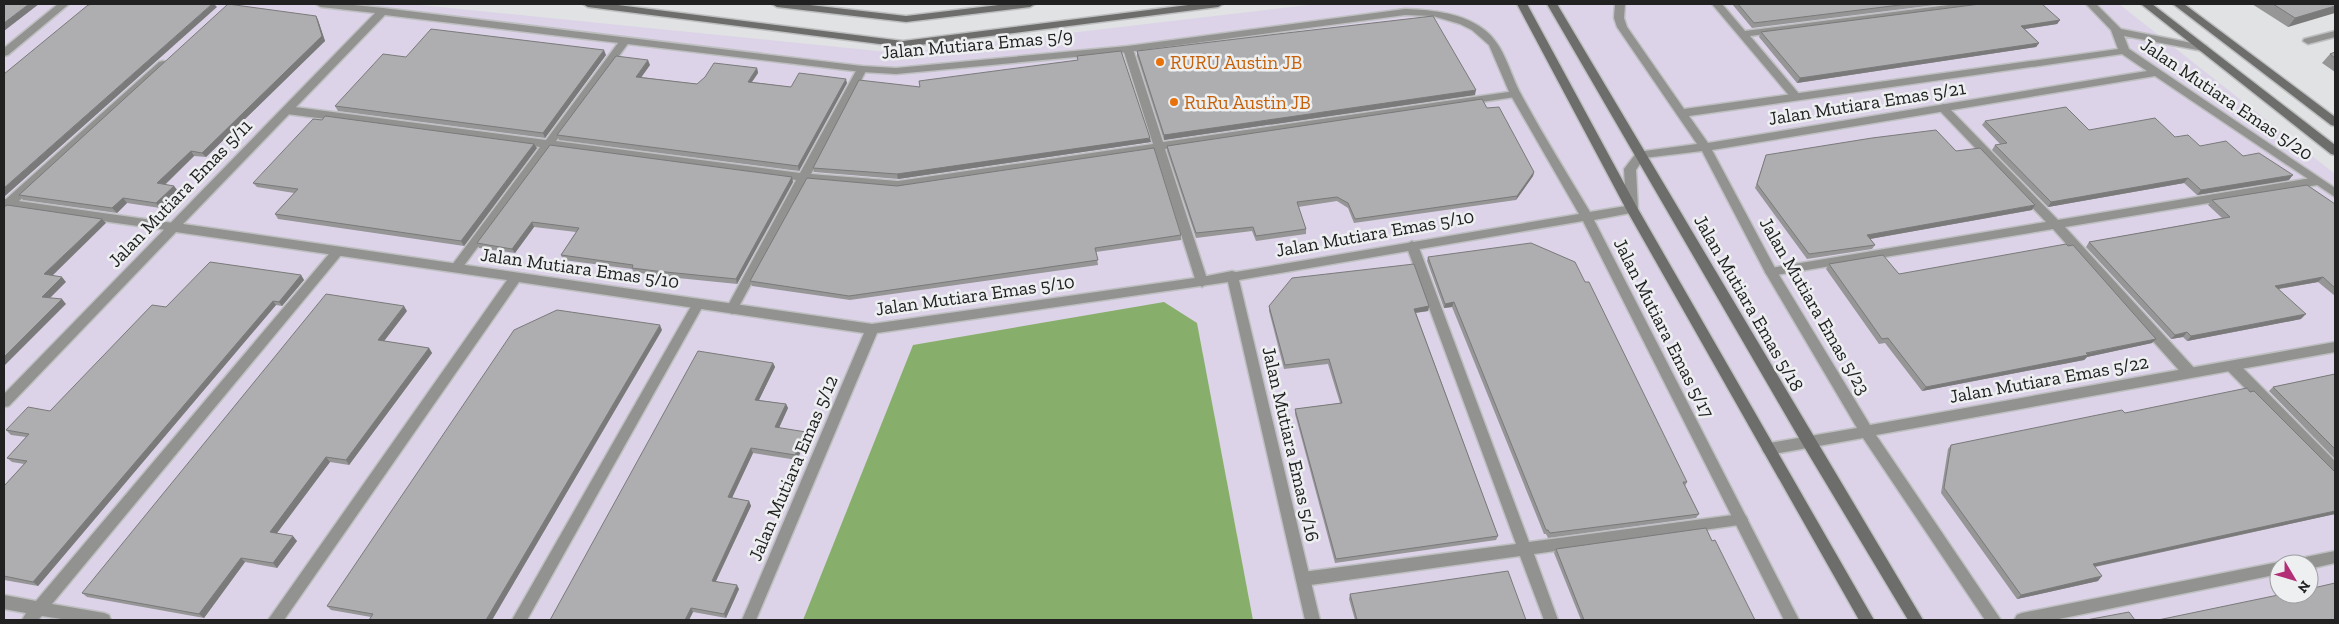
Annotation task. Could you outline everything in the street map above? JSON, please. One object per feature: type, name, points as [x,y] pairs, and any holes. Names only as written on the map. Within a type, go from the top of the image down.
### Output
[{"type":"street","points":[[4,53],[64,4]]},
{"type":"street","name":"Jalan Mutiara Emas 5/9","points":[[321,4],[862,69],[904,70],[1128,49],[1405,12],[1422,12],[1447,16],[1476,28],[1494,44],[1500,54]]},
{"type":"street","points":[[588,4],[903,44],[1218,4]]},
{"type":"street","points":[[777,4],[906,19],[1030,4]]},
{"type":"street","points":[[1522,4],[1632,209],[1867,620]]},
{"type":"street","name":"Jalan Mutiara Emas 5/18","points":[[1552,4],[1808,441],[1916,620]]},
{"type":"street","name":"Jalan Mutiara Emas 5/23","points":[[1620,4],[1619,18],[1622,27],[1705,147],[1771,272],[1866,431],[1993,620]]},
{"type":"street","points":[[1717,4],[1796,97]]},
{"type":"street","points":[[1743,34],[1977,4]]},
{"type":"street","name":"Jalan Mutiara Emas 5/20","points":[[2090,4],[2119,32],[2124,51],[2335,194]]},
{"type":"street","points":[[2146,4],[2335,151]]},
{"type":"street","points":[[2178,4],[2335,122]]},
{"type":"street","name":"Jalan Mutiara Emas 5/11","points":[[4,402],[383,11]]},
{"type":"street","points":[[2119,32],[2202,48]]},
{"type":"street","points":[[2308,41],[2335,34]]},
{"type":"street","points":[[456,268],[626,41]]},
{"type":"street","points":[[1128,49],[1202,282]]},
{"type":"street","points":[[1682,113],[2124,51]]},
{"type":"street","name":"Jalan Mutiara Emas 5/17","points":[[1500,54],[1515,94],[1586,216],[1792,620]]},
{"type":"street","points":[[5,205],[170,57]]},
{"type":"street","points":[[732,309],[862,69]]},
{"type":"street","name":"Jalan Mutiara Emas 5/21","points":[[1641,155],[1705,147],[2155,73]]},
{"type":"street","points":[[287,110],[804,177],[905,185],[1515,94]]},
{"type":"street","points":[[1943,108],[2056,225],[2190,373]]},
{"type":"street","points":[[1632,209],[1629,173],[1632,164],[1641,155]]},
{"type":"street","points":[[1771,272],[2317,181]]},
{"type":"street","name":"Jalan Mutiara Emas 5/10","points":[[5,205],[173,227],[872,329],[1202,282],[1632,209]]},
{"type":"street","points":[[1412,246],[1551,620]]},
{"type":"street","points":[[29,620],[338,251]]},
{"type":"street","name":"Jalan Mutiara Emas 5/16","points":[[1232,276],[1313,620]]},
{"type":"street","points":[[275,620],[516,277]]},
{"type":"street","points":[[519,620],[698,304]]},
{"type":"street","name":"Jalan Mutiara Emas 5/12","points":[[749,620],[872,329]]},
{"type":"street","name":"Jalan Mutiara Emas 5/22","points":[[1769,449],[2335,347]]},
{"type":"street","points":[[2232,366],[2335,470]]},
{"type":"street","points":[[1303,579],[1741,520]]},
{"type":"street","points":[[2319,560],[2335,557]]},
{"type":"street","points":[[2022,620],[2269,570]]},
{"type":"street","points":[[4,602],[104,620]]},
{"type":"shaded area","points":[[4,4],[410,4],[898,53],[1317,4],[2119,4],[2335,174],[2335,620],[1253,620],[1197,324],[913,345],[803,620],[4,620]]},
{"type":"green space","points":[[1164,302],[1197,323],[1253,620],[803,620],[913,345]]},
{"type":"building","points":[[4,4],[29,4],[4,23]]},
{"type":"building","points":[[212,4],[4,188],[4,74],[88,5]]},
{"type":"building","points":[[228,4],[316,16],[322,36],[202,153],[191,151],[157,183],[174,186],[156,203],[123,198],[112,208],[19,195]]},
{"type":"building","points":[[1738,4],[1908,4],[1754,23]]},
{"type":"building","points":[[1980,4],[2042,4],[2060,20],[2021,26],[2039,43],[1800,78],[1761,32]]},
{"type":"building","points":[[2273,4],[2335,4],[2335,6],[2295,18]]},
{"type":"building","points":[[1433,16],[1476,90],[1164,135],[1137,51],[1278,34]]},
{"type":"building","points":[[431,29],[604,50],[543,133],[335,106],[383,54],[406,57]]},
{"type":"building","points":[[1121,51],[1150,138],[897,174],[813,168],[859,80],[920,87],[919,81],[1078,60],[1077,56]]},
{"type":"building","points":[[616,56],[648,60],[636,77],[697,84],[705,77],[714,63],[757,68],[748,82],[791,87],[799,73],[846,79],[798,166],[557,135]]},
{"type":"building","points":[[1482,99],[1487,108],[1499,107],[1534,172],[1517,196],[1355,219],[1348,203],[1337,197],[1297,202],[1306,229],[1256,236],[1253,227],[1196,233],[1167,146]]},
{"type":"building","points":[[2066,107],[2089,130],[2155,118],[2175,137],[2188,135],[2200,146],[2226,141],[2243,156],[2259,153],[2293,175],[2201,190],[2188,178],[2051,202],[1995,145],[2007,143],[1985,121]]},
{"type":"building","points":[[325,116],[534,144],[461,241],[275,214],[298,189],[253,183],[313,119],[322,120]]},
{"type":"building","points":[[1936,130],[1956,151],[1980,148],[2035,205],[1867,235],[1875,245],[1809,254],[1757,184],[1766,155]]},
{"type":"building","points":[[550,145],[792,177],[736,279],[632,268],[633,265],[561,255],[579,228],[532,222],[512,249],[477,243]]},
{"type":"building","points":[[1154,148],[1181,235],[1095,248],[1098,260],[849,296],[750,281],[807,178],[897,186]]},
{"type":"building","points":[[2307,185],[2335,204],[2335,288],[2323,277],[2275,286],[2306,314],[2191,336],[2187,332],[2175,335],[2089,242],[2230,217],[2212,200]]},
{"type":"building","points":[[7,205],[102,219],[44,274],[62,277],[42,297],[62,299],[4,357],[4,207]]},
{"type":"building","points":[[1531,243],[1575,262],[1585,282],[1589,282],[1687,482],[1683,482],[1699,514],[1550,533],[1546,530],[1454,302],[1445,304],[1428,257]]},
{"type":"building","points":[[2066,244],[2068,246],[2073,245],[2156,339],[2086,353],[2088,355],[1926,387],[1888,338],[1882,339],[1829,264],[1883,255],[1899,274]]},
{"type":"building","points":[[210,262],[301,275],[279,302],[273,301],[33,582],[4,576],[4,486],[27,461],[7,458],[29,434],[6,430],[28,407],[50,411],[152,305],[166,307]]},
{"type":"building","points":[[1414,264],[1429,306],[1414,309],[1498,536],[1336,559],[1295,409],[1342,403],[1329,359],[1285,365],[1269,306],[1292,278]]},
{"type":"building","points":[[326,294],[404,306],[378,340],[429,348],[346,460],[326,457],[270,532],[293,536],[273,563],[241,558],[199,614],[82,593]]},
{"type":"building","points":[[557,310],[660,325],[486,620],[369,620],[373,614],[327,606],[514,330]]},
{"type":"building","points":[[698,351],[773,363],[755,400],[786,404],[775,427],[806,432],[795,455],[751,448],[728,497],[749,501],[712,581],[737,585],[724,614],[691,608],[685,620],[550,620]]},
{"type":"building","points":[[2335,374],[2335,449],[2273,387]]},
{"type":"building","points":[[2247,388],[2250,392],[2254,391],[2335,471],[2335,511],[2093,564],[2102,576],[2021,595],[1944,488],[1951,445],[2122,410],[2125,413]]},
{"type":"building","points":[[1706,528],[1712,541],[1715,540],[1755,620],[1584,620],[1556,549]]},
{"type":"building","points":[[1508,571],[1526,620],[1357,620],[1350,594]]},
{"type":"building","points":[[2335,583],[2335,620],[2158,620],[2269,597],[2269,604],[2319,604],[2319,587]]},
{"type":"building","points":[[2129,612],[2135,620],[2086,620]]},
{"type":"place","name":"RURU Austin JB","points":[[1160,62]]},
{"type":"place","name":"RuRu Austin JB","points":[[1174,102]]}]
